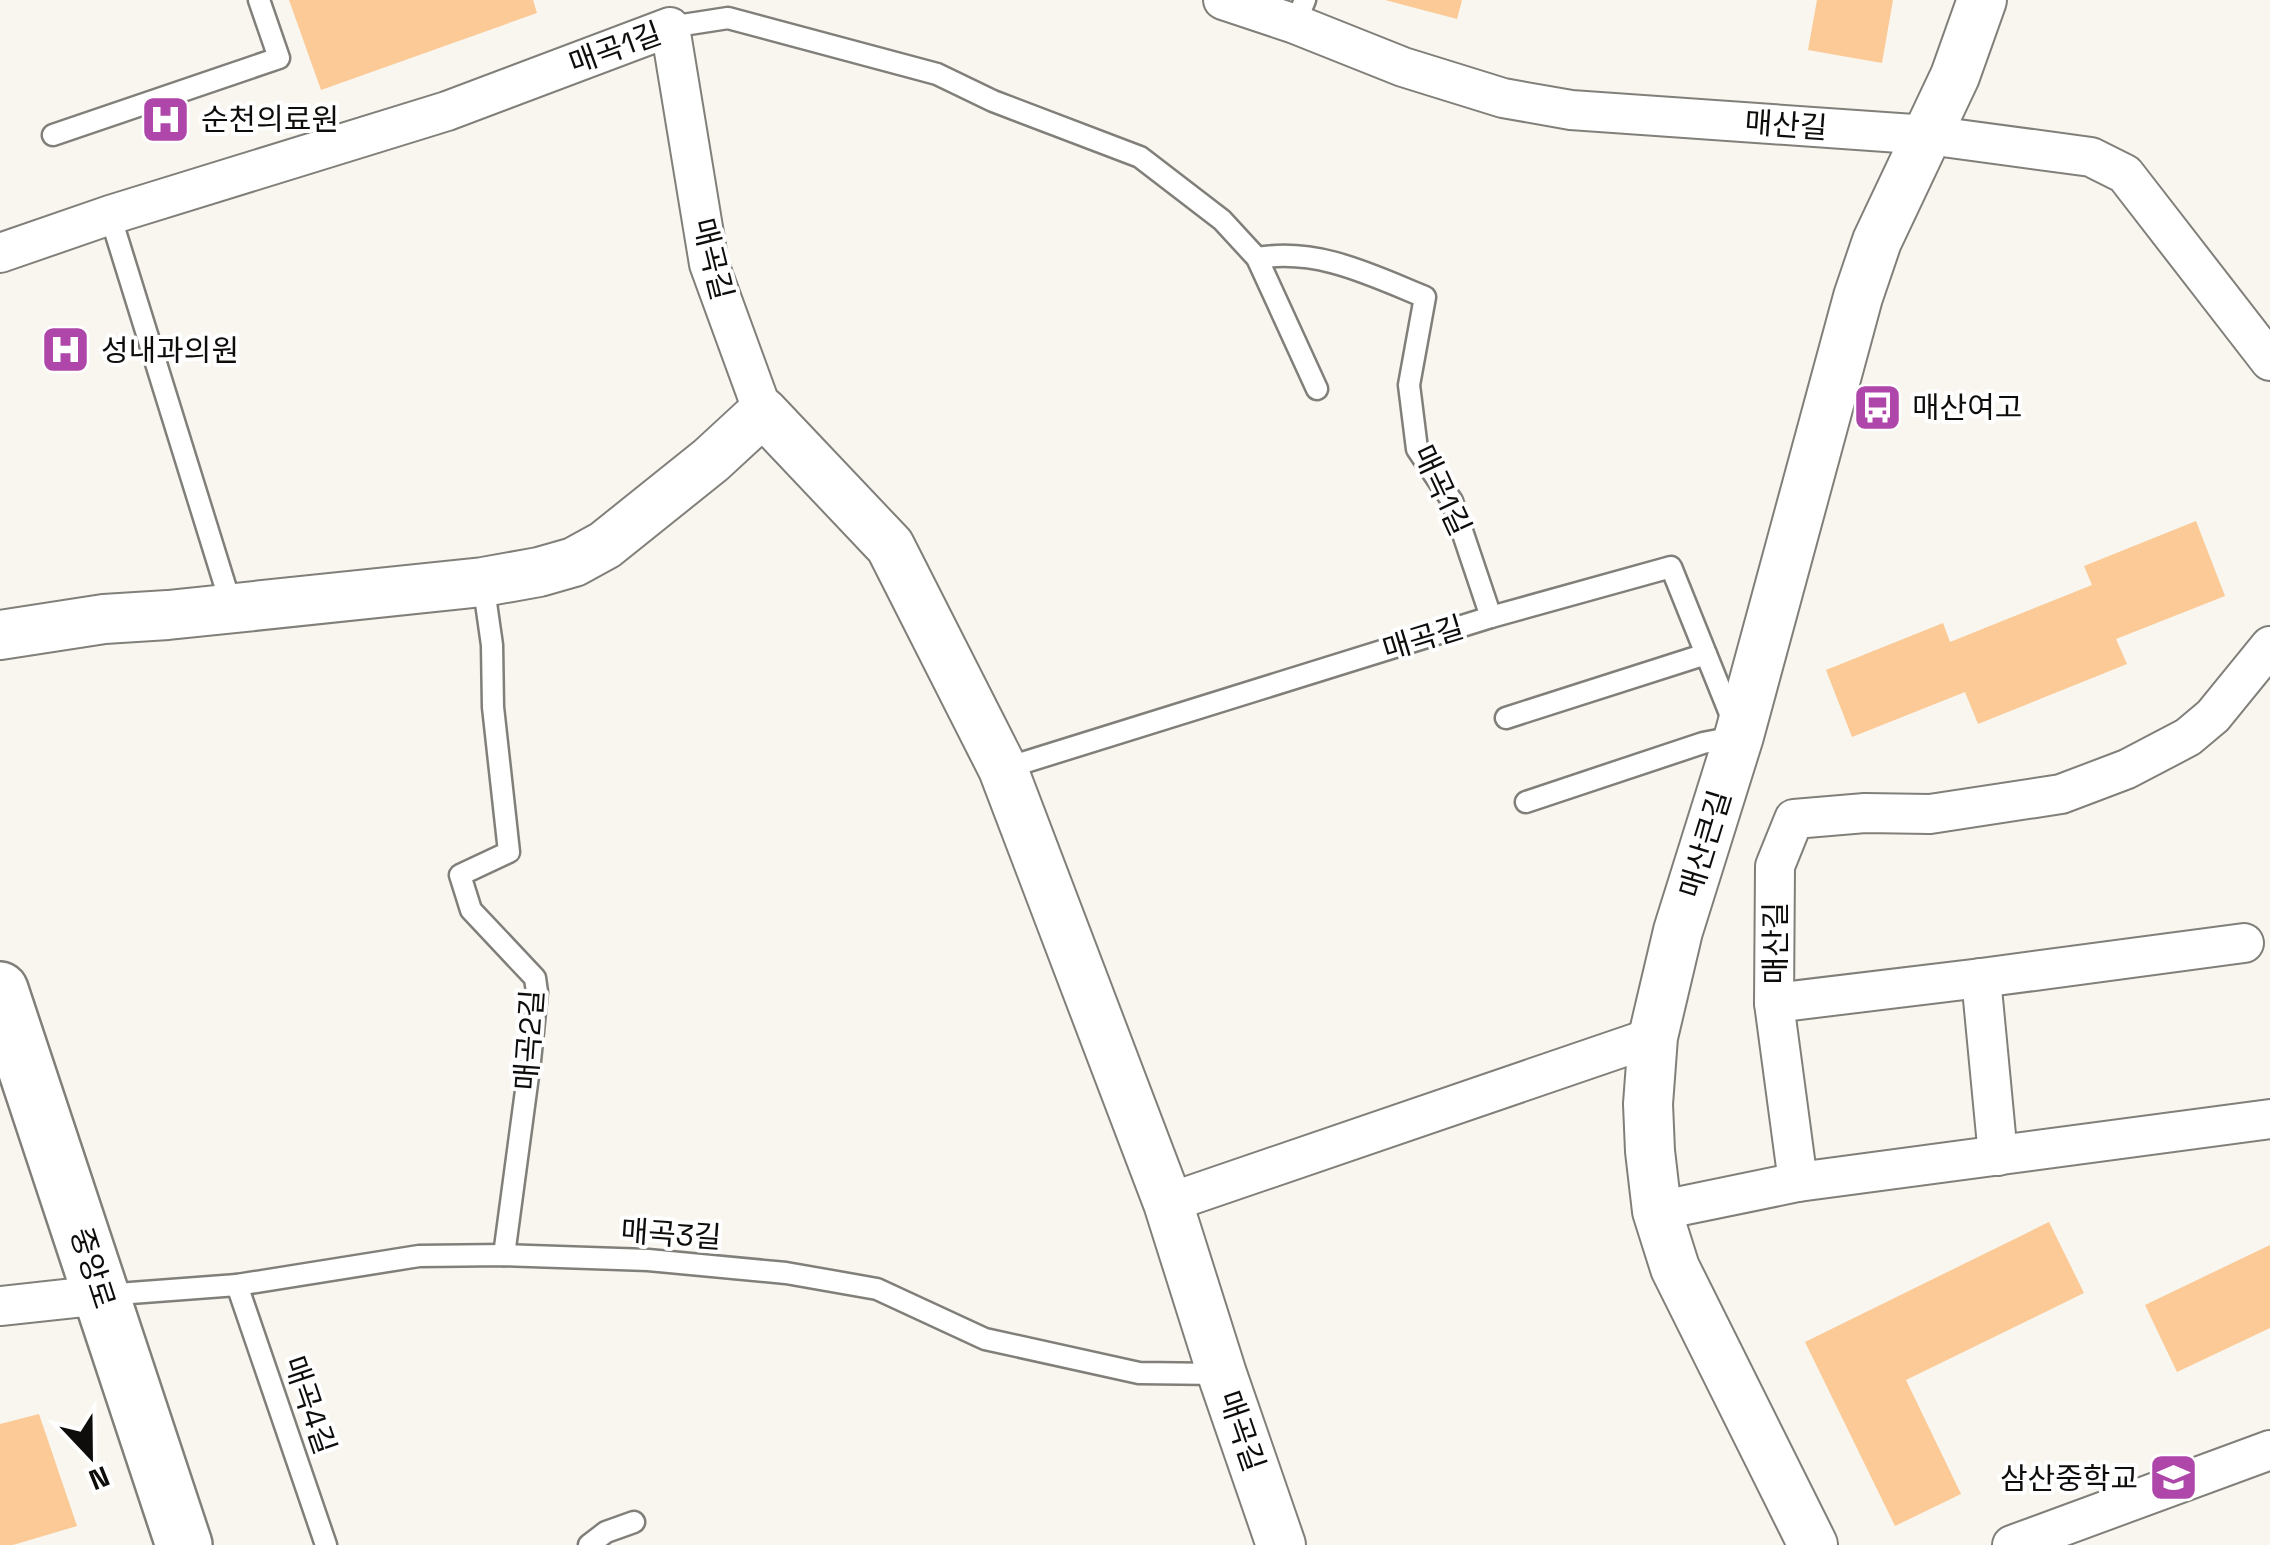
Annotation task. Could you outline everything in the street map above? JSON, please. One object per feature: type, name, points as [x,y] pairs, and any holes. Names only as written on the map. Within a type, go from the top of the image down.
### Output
[{"type":"main road","name":"중앙로","points":[[0,990],[184,1545]]},
{"type":"street","name":"매산길","points":[[1223,0],[1300,12],[1404,66],[1503,98],[1571,110],[1928,135],[2092,157],[2125,174],[2270,360]]},
{"type":"street","name":"매산큰길","points":[[1813,1545],[1675,1268],[1657,1211],[1648,1104],[1653,1037],[1678,931],[1739,736],[1858,297],[1877,241],[1955,76],[1982,0]]},
{"type":"street","name":"매곡1길","points":[[0,253],[447,111],[670,27]]},
{"type":"street","name":"매곡길","points":[[670,27],[709,264],[763,412],[890,546],[1002,769],[1168,1202],[1281,1545]]},
{"type":"street","points":[[0,635],[104,619],[484,582],[574,562],[605,546],[763,412]]},
{"type":"street","name":"매산길","points":[[1798,1182],[1774,1003],[1775,866],[1794,819],[1865,813],[1930,814],[2060,794],[2127,769],[2188,737],[2213,716],[2270,646]]},
{"type":"street","name":"매산길","points":[[1774,1003],[2244,943]]},
{"type":"street","points":[[1982,978],[1998,1156]]},
{"type":"street","points":[[1168,1202],[1653,1037]]},
{"type":"street","points":[[1657,1211],[1798,1182],[2270,1119]]},
{"type":"street","points":[[0,1306],[102,1295]]},
{"type":"street","points":[[2012,1545],[2270,1450]]},
{"type":"lane","points":[[53,136],[279,58],[259,0]]},
{"type":"lane","name":"매곡1길","points":[[670,27],[728,18],[936,74],[993,101],[1140,156],[1222,220],[1257,258],[1317,390]]},
{"type":"lane","points":[[110,216],[232,608]]},
{"type":"lane","name":"매곡1길","points":[[1257,258],[1282,254],[1308,256],[1354,268],[1425,297],[1409,385],[1418,449],[1452,501],[1491,617]]},
{"type":"lane","name":"매곡길","points":[[1002,769],[1491,617],[1671,567],[1739,736]]},
{"type":"lane","name":"매곡2길","points":[[484,582],[509,852],[460,876],[471,910],[535,978],[537,992],[504,1256]]},
{"type":"lane","points":[[1506,718],[1706,654]]},
{"type":"lane","points":[[1526,802],[1703,743],[1739,736]]},
{"type":"lane","name":"매곡3길","points":[[102,1295],[237,1285],[419,1256],[648,1260],[786,1272],[877,1289],[985,1339],[1139,1374],[1222,1374]]},
{"type":"lane","name":"매곡4길","points":[[237,1285],[326,1545]]},
{"type":"lane","points":[[589,1545],[606,1532],[634,1522]]},
{"type":"building","points":[[289,0],[533,0],[537,13],[321,90]]},
{"type":"building","points":[[1385,0],[1462,0],[1457,19]]},
{"type":"building","points":[[1817,0],[1893,0],[1882,63],[1808,50]]},
{"type":"building","points":[[2196,521],[2225,596],[2116,639],[2127,664],[1978,724],[1965,692],[1852,737],[1826,670],[1943,623],[1950,642],[2092,585],[2084,566]]},
{"type":"building","points":[[2049,1222],[2084,1293],[1906,1380],[1961,1494],[1895,1526],[1805,1342]]},
{"type":"building","points":[[2270,1245],[2270,1328],[2177,1372],[2145,1305]]},
{"type":"building","points":[[39,1414],[77,1526],[13,1545],[0,1545],[0,1424]]},
{"type":"place","name":"순천의료원","points":[[166,119]]},
{"type":"place","name":"성내과의원","points":[[66,350]]},
{"type":"place","name":"매산여고","points":[[1877,407]]},
{"type":"place","name":"삼산중학교","points":[[2173,1478]]}]
